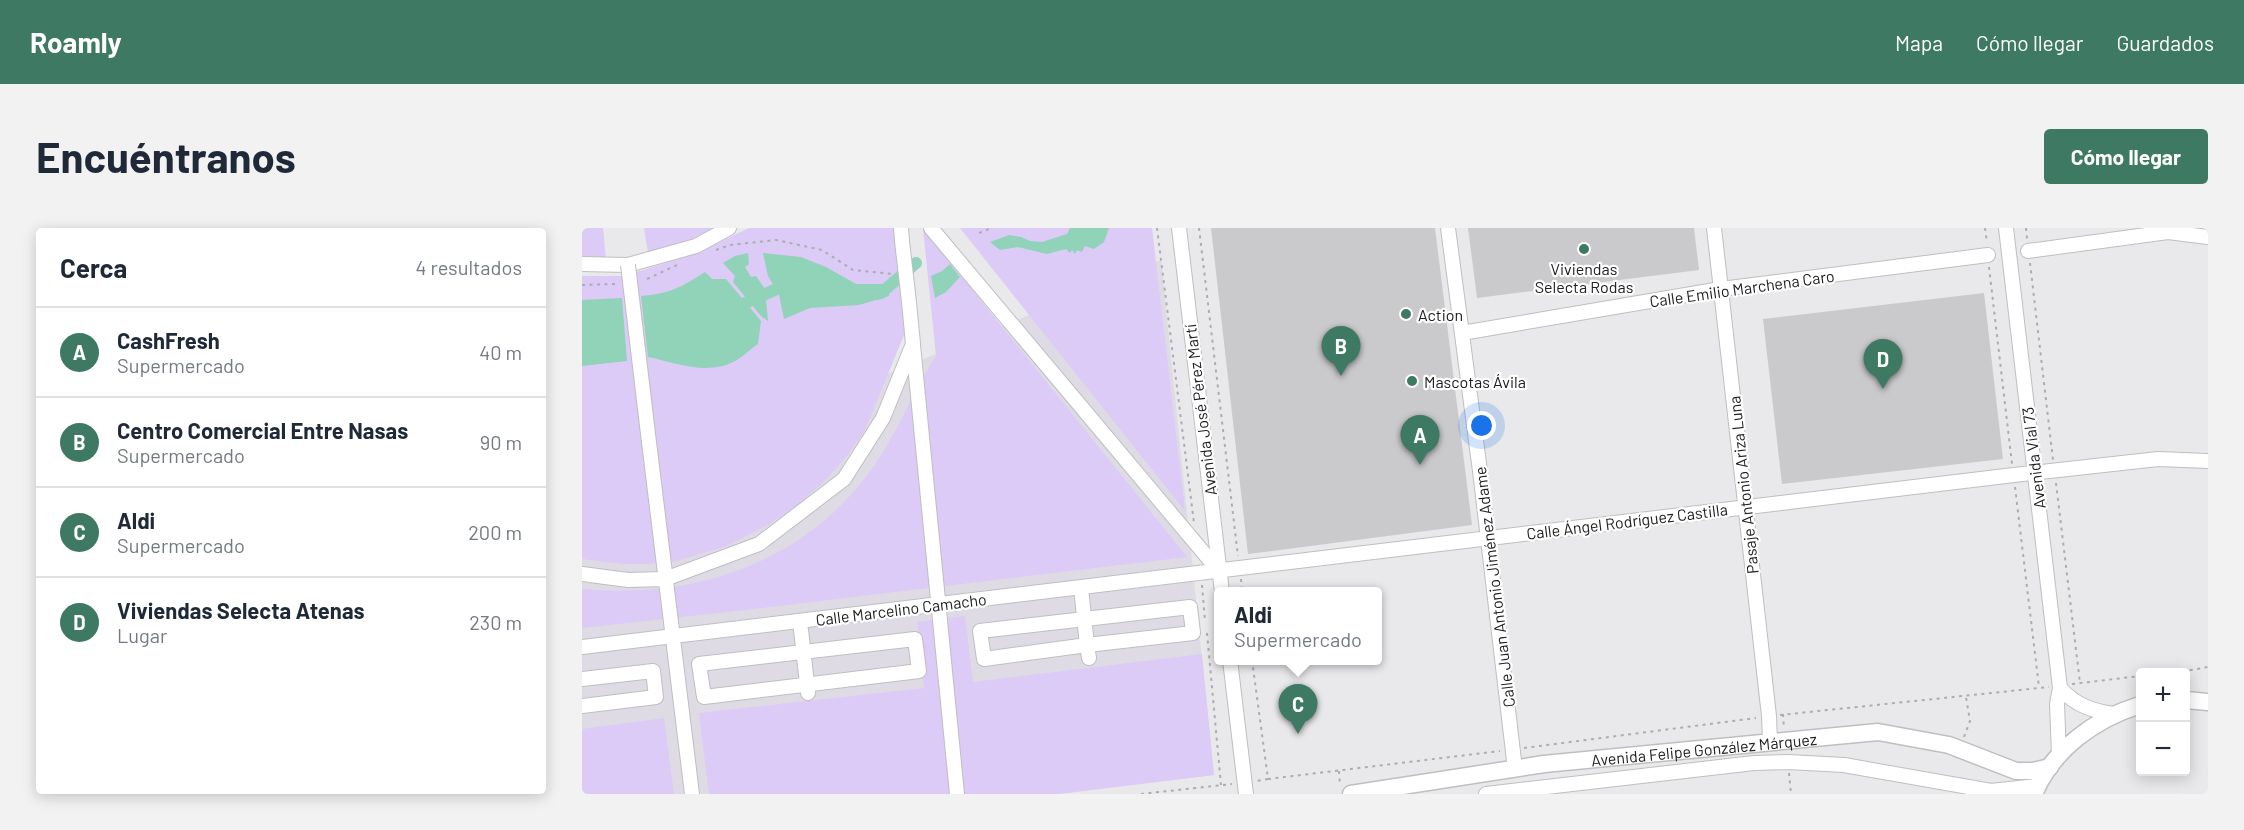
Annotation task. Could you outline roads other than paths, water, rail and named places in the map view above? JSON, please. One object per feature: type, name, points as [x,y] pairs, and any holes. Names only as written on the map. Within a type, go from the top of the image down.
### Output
[{"type":"main road","points":[[2036,790],[2054,762],[2085,732],[2114,714],[2136,706]]},
{"type":"main road","name":"Avenida Felipe González Márquez","points":[[1351,794],[1515,769],[1878,732],[1949,745],[2016,771],[2032,771],[2054,762]]},
{"type":"street","points":[[582,264],[627,265],[696,246],[729,228]]},
{"type":"street","points":[[932,228],[1220,571]]},
{"type":"street","name":"Avenida José Pérez Martí","points":[[1179,228],[1222,587]]},
{"type":"street","name":"Calle Juan Antonio Jiménez Adame","points":[[1448,228],[1515,769]]},
{"type":"street","name":"Pasaje Antonio Ariza Luna","points":[[1714,228],[1769,716],[1770,742]]},
{"type":"street","name":"Avenida Vial 73","points":[[2006,228],[2060,686],[2056,704],[2054,762]]},
{"type":"street","points":[[2028,251],[2168,232],[2208,237]]},
{"type":"street","points":[[901,235],[957,794]]},
{"type":"street","name":"Calle Emilio Marchena Caro","points":[[1462,333],[1721,288],[1988,255]]},
{"type":"street","points":[[627,265],[692,794]]},
{"type":"street","points":[[582,574],[628,580],[665,579],[759,544],[844,479],[883,418],[913,344]]},
{"type":"street","name":"Calle Ángel Rodríguez Castilla","points":[[1220,571],[1487,537],[2158,459],[2208,461]]},
{"type":"street","name":"Calle Marcelino Camacho","points":[[582,647],[1220,571]]},
{"type":"street","points":[[1081,588],[1088,652]]},
{"type":"street","points":[[1190,607],[1193,633],[1088,652],[984,659],[980,632],[1190,607]]},
{"type":"street","points":[[800,621],[808,688]]},
{"type":"street","points":[[915,639],[919,671],[808,688],[704,697],[699,664],[803,652],[915,639]]},
{"type":"street","points":[[1231,665],[1246,794]]},
{"type":"street","points":[[582,679],[653,671],[656,697],[582,706]]},
{"type":"street","points":[[2060,686],[2069,698],[2081,706],[2114,714]]},
{"type":"street","points":[[1486,794],[1754,763],[1788,762],[1844,765],[1991,791],[2036,790]]},
{"type":"waterway","points":[[877,294],[916,263]]},
{"type":"waterway","points":[[732,309],[790,283]]},
{"type":"place","name":"Viviendas Selecta Rodas","points":[[1584,249]]},
{"type":"place","name":"Action","points":[[1406,314]]},
{"type":"place","name":"Centro Comercial Entre Nasas","points":[[1341,376]]},
{"type":"place","name":"Mascotas Ávila","points":[[1412,381]]},
{"type":"place","name":"Viviendas Selecta Atenas","points":[[1883,389]]},
{"type":"place","name":"CashFresh","points":[[1420,465]]},
{"type":"place","name":"Aldi","points":[[1298,734]]}]
